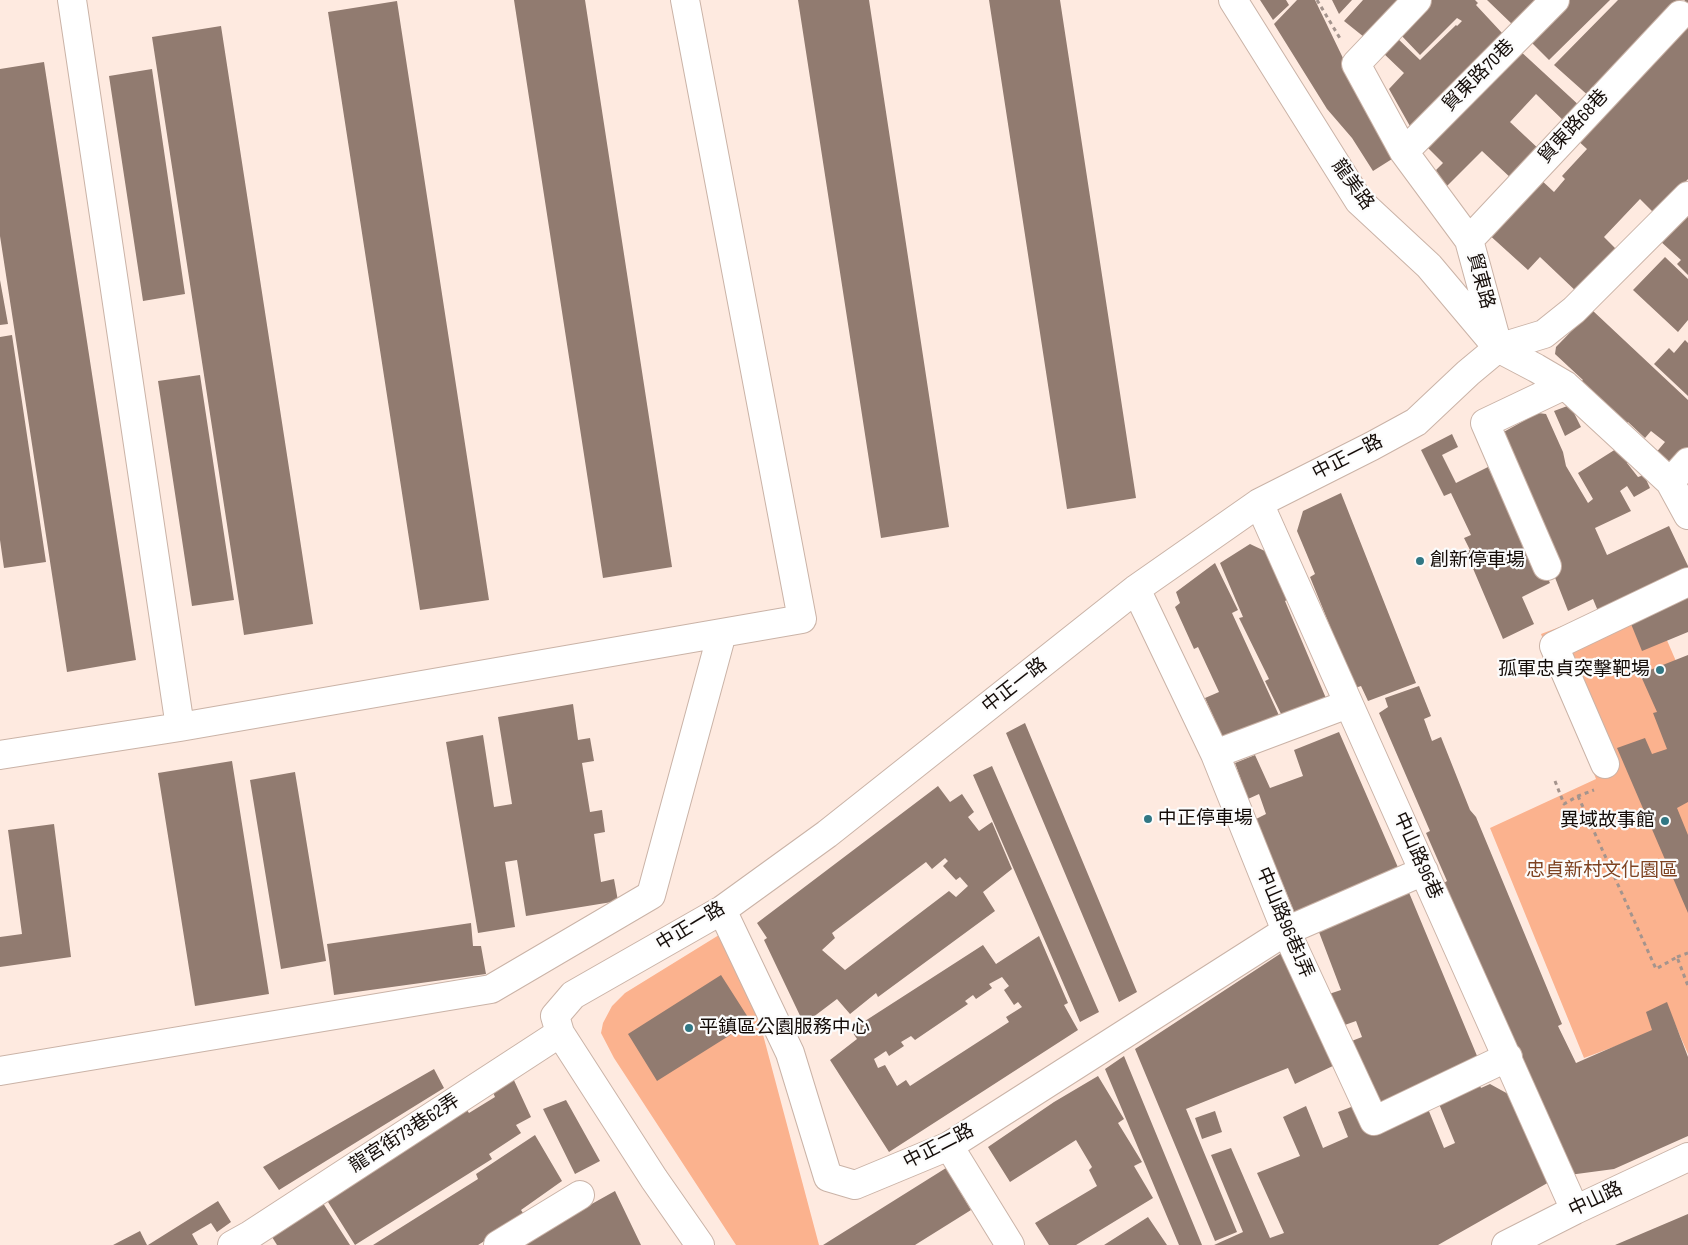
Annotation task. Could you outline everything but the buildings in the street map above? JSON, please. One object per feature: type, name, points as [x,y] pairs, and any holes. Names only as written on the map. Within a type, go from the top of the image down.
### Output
[{"type":"street","points":[[72,0],[180,727]]},
{"type":"street","points":[[0,755],[180,727],[802,619],[685,0]]},
{"type":"street","name":"龍美路","points":[[1233,0],[1359,201],[1428,266],[1498,348]]},
{"type":"street","points":[[1356,64],[1417,0]]},
{"type":"street","name":"貿東路70巷","points":[[1404,152],[1555,0]]},
{"type":"street","name":"貿東路68巷","points":[[1469,240],[1680,15]]},
{"type":"street","name":"貿東路","points":[[1356,64],[1404,152],[1469,240],[1498,348]]},
{"type":"street","name":"中正一路","points":[[560,1033],[555,1016],[573,995],[722,910],[827,834],[1136,590],[1259,503],[1416,422],[1498,348],[1544,334],[1574,310],[1688,196]]},
{"type":"street","points":[[1498,348],[1565,385],[1670,482],[1688,515]]},
{"type":"street","points":[[1547,566],[1485,423],[1565,385]]},
{"type":"street","points":[[1670,482],[1688,462]]},
{"type":"street","name":"中山路96巷","points":[[1259,503],[1575,1210]]},
{"type":"street","points":[[1604,764],[1554,646],[1688,582]]},
{"type":"street","name":"中山路96巷1弄","points":[[1136,590],[1215,754],[1286,931],[1374,1121],[1508,1057]]},
{"type":"street","points":[[0,1071],[491,989],[651,895],[722,633]]},
{"type":"street","points":[[1215,754],[1348,704]]},
{"type":"street","name":"中正二路","points":[[722,910],[790,1053],[828,1176],[855,1185],[950,1146],[1286,931],[1424,871]]},
{"type":"street","points":[[560,1033],[700,1245]]},
{"type":"street","name":"龍宮街73巷62弄","points":[[246,1242],[560,1033]]},
{"type":"street","points":[[950,1146],[1010,1245]]},
{"type":"street","name":"中山路","points":[[1506,1245],[1688,1157]]},
{"type":"street","points":[[498,1245],[580,1195]]},
{"type":"path","points":[[1317,0],[1356,64]]},
{"type":"path","points":[[1555,781],[1564,804],[1578,796],[1610,784],[1604,764]]},
{"type":"path","points":[[1578,796],[1656,969],[1688,953]]},
{"type":"path","points":[[1677,957],[1688,986]]},
{"type":"green space","name":"忠貞新村文化園區","points":[[1647,594],[1688,689],[1688,1054],[1675,1024],[1584,1058],[1490,828],[1596,779],[1541,634]]},
{"type":"green space","points":[[719,935],[741,952],[819,1245],[736,1245],[614,1058],[601,1033],[603,1023],[612,1006],[625,993]]},
{"type":"place","name":"創新停車場","points":[[1420,561]]},
{"type":"place","name":"孤軍忠貞突擊靶場","points":[[1660,670]]},
{"type":"place","name":"中正停車場","points":[[1148,819]]},
{"type":"place","name":"異域故事館","points":[[1665,821]]},
{"type":"place","name":"平鎮區公園服務中心","points":[[689,1028]]}]
